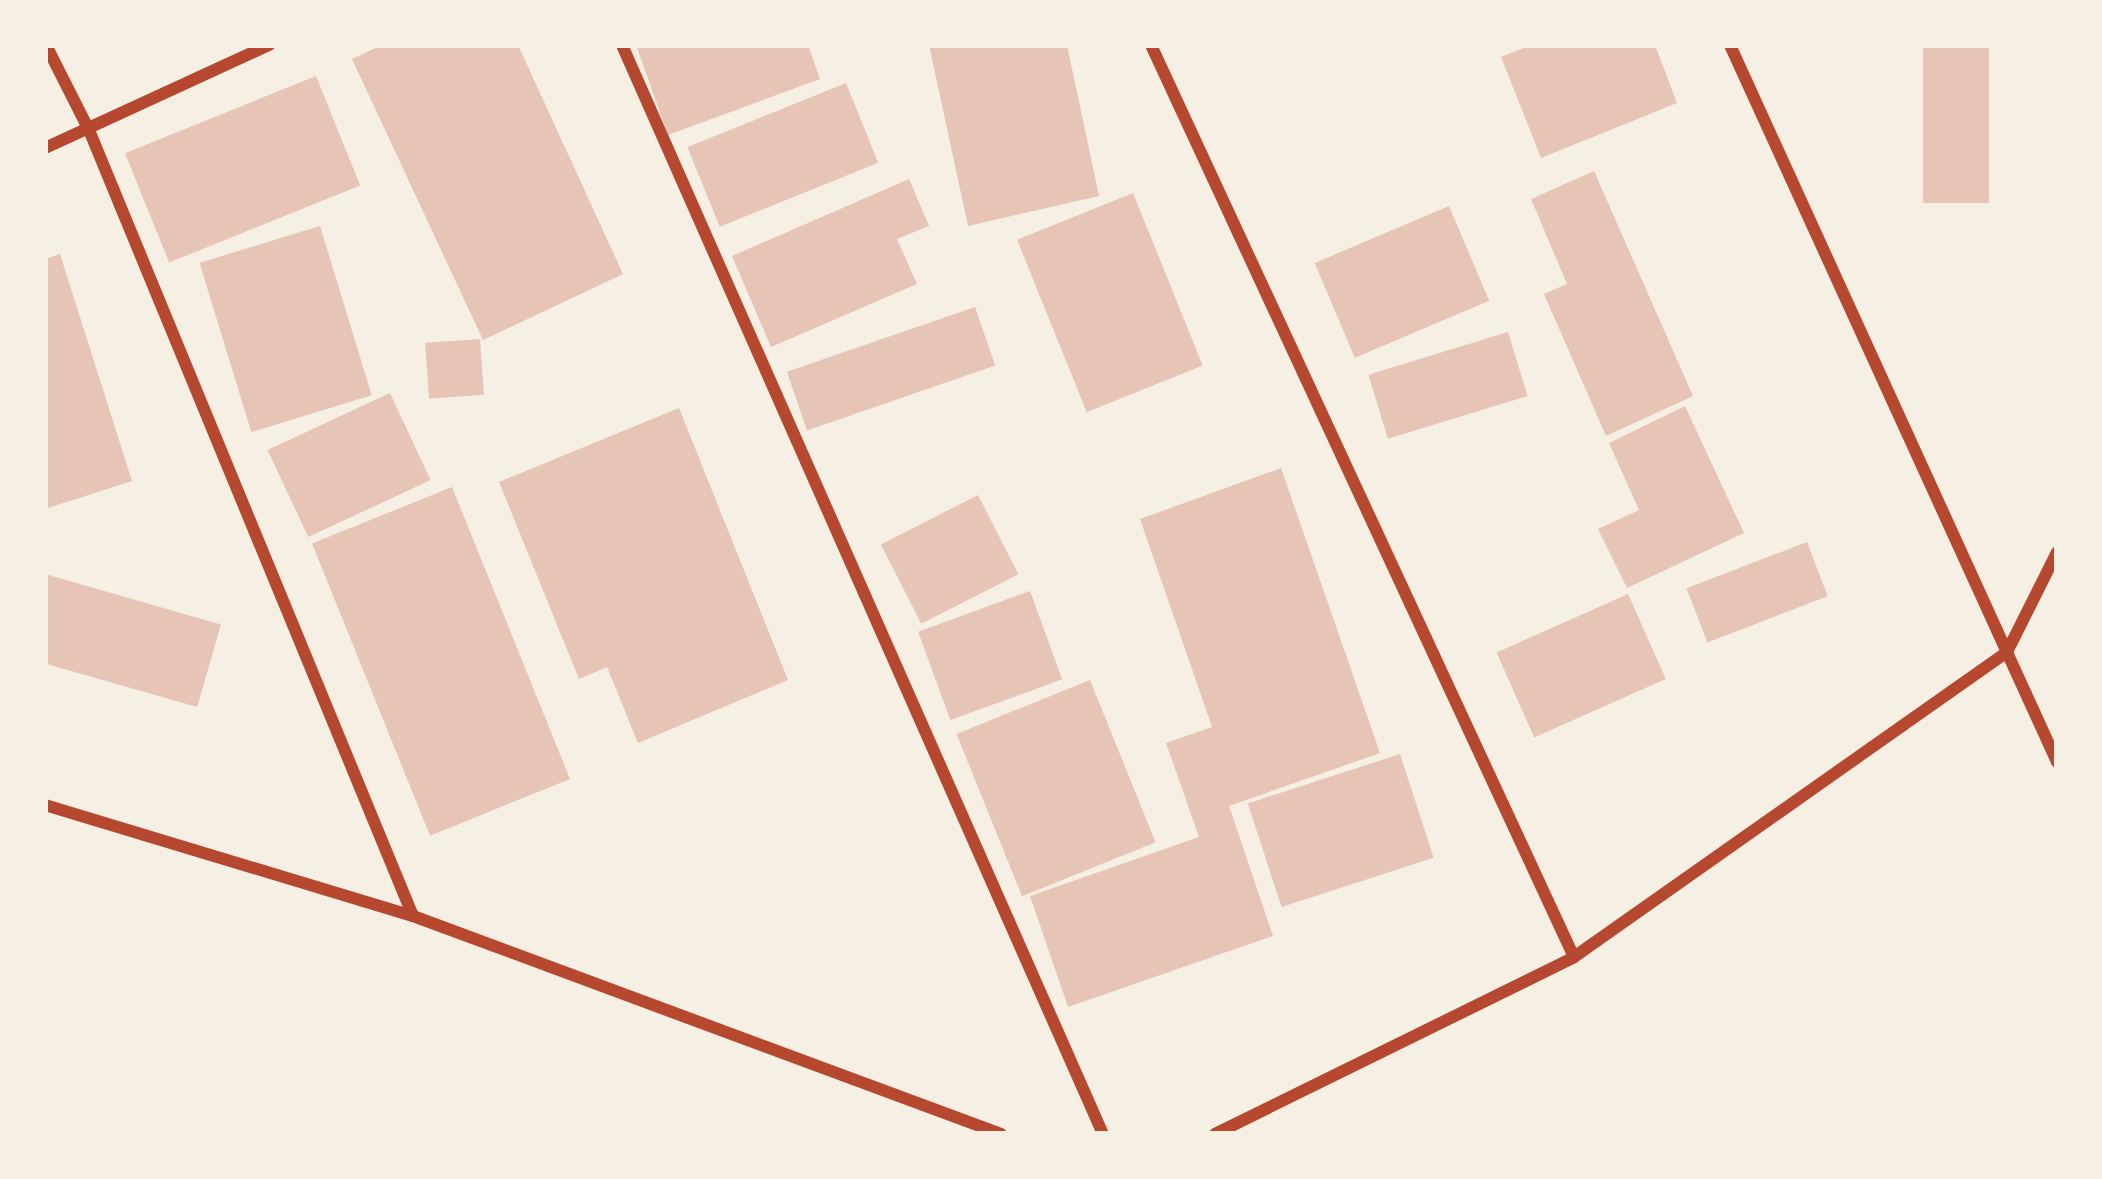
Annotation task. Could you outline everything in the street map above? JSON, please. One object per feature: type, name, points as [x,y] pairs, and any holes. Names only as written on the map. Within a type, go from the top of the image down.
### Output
[{"type":"street","points":[[46,45],[89,130],[413,916]]},
{"type":"street","points":[[45,148],[269,45]]},
{"type":"street","points":[[622,45],[1103,1134]]},
{"type":"street","points":[[1151,45],[1574,957]]},
{"type":"street","points":[[1730,45],[2057,762]]},
{"type":"street","points":[[1215,1134],[1574,957],[2007,652],[2057,552]]},
{"type":"street","points":[[45,805],[413,916],[1001,1134]]},
{"type":"building","points":[[382,45],[518,45],[623,274],[483,340],[352,59]]},
{"type":"building","points":[[636,45],[808,45],[820,79],[668,135]]},
{"type":"building","points":[[929,45],[1067,45],[1099,196],[968,226]]},
{"type":"building","points":[[1531,45],[1655,45],[1677,103],[1541,158],[1501,57]]},
{"type":"building","points":[[1923,45],[1989,45],[1989,203],[1923,203]]},
{"type":"building","points":[[316,76],[360,185],[169,263],[125,153]]},
{"type":"building","points":[[846,83],[878,163],[720,227],[687,147]]},
{"type":"building","points":[[1594,171],[1693,396],[1606,436],[1544,294],[1567,284],[1531,199]]},
{"type":"building","points":[[909,179],[929,226],[897,239],[917,284],[771,347],[732,256]]},
{"type":"building","points":[[1133,193],[1203,365],[1087,412],[1017,240]]},
{"type":"building","points":[[1449,206],[1489,301],[1355,358],[1315,263]]},
{"type":"building","points":[[320,226],[372,395],[251,432],[200,263]]},
{"type":"building","points":[[60,254],[132,481],[45,509],[45,259]]},
{"type":"building","points":[[975,307],[995,366],[807,430],[787,372]]},
{"type":"building","points":[[1508,332],[1528,396],[1388,439],[1368,375]]},
{"type":"building","points":[[480,339],[484,395],[429,399],[425,343]]},
{"type":"building","points":[[390,393],[431,480],[308,537],[268,450]]},
{"type":"building","points":[[1685,406],[1744,533],[1627,588],[1598,529],[1639,510],[1609,443]]},
{"type":"building","points":[[679,408],[788,680],[638,743],[607,667],[579,679],[499,482]]},
{"type":"building","points":[[1281,468],[1380,753],[1229,806],[1273,936],[1068,1007],[1030,896],[1199,837],[1166,743],[1212,727],[1140,519]]},
{"type":"building","points":[[452,487],[570,779],[430,836],[312,544]]},
{"type":"building","points":[[978,495],[1018,574],[921,624],[881,544]]},
{"type":"building","points":[[1807,542],[1828,596],[1707,642],[1687,588]]},
{"type":"building","points":[[45,574],[221,624],[197,707],[45,663]]},
{"type":"building","points":[[1030,591],[1062,679],[950,720],[918,632]]},
{"type":"building","points":[[1628,594],[1666,679],[1534,738],[1496,653]]},
{"type":"building","points":[[1090,680],[1156,842],[1022,896],[956,734]]},
{"type":"building","points":[[1400,754],[1434,858],[1282,907],[1248,803]]}]
